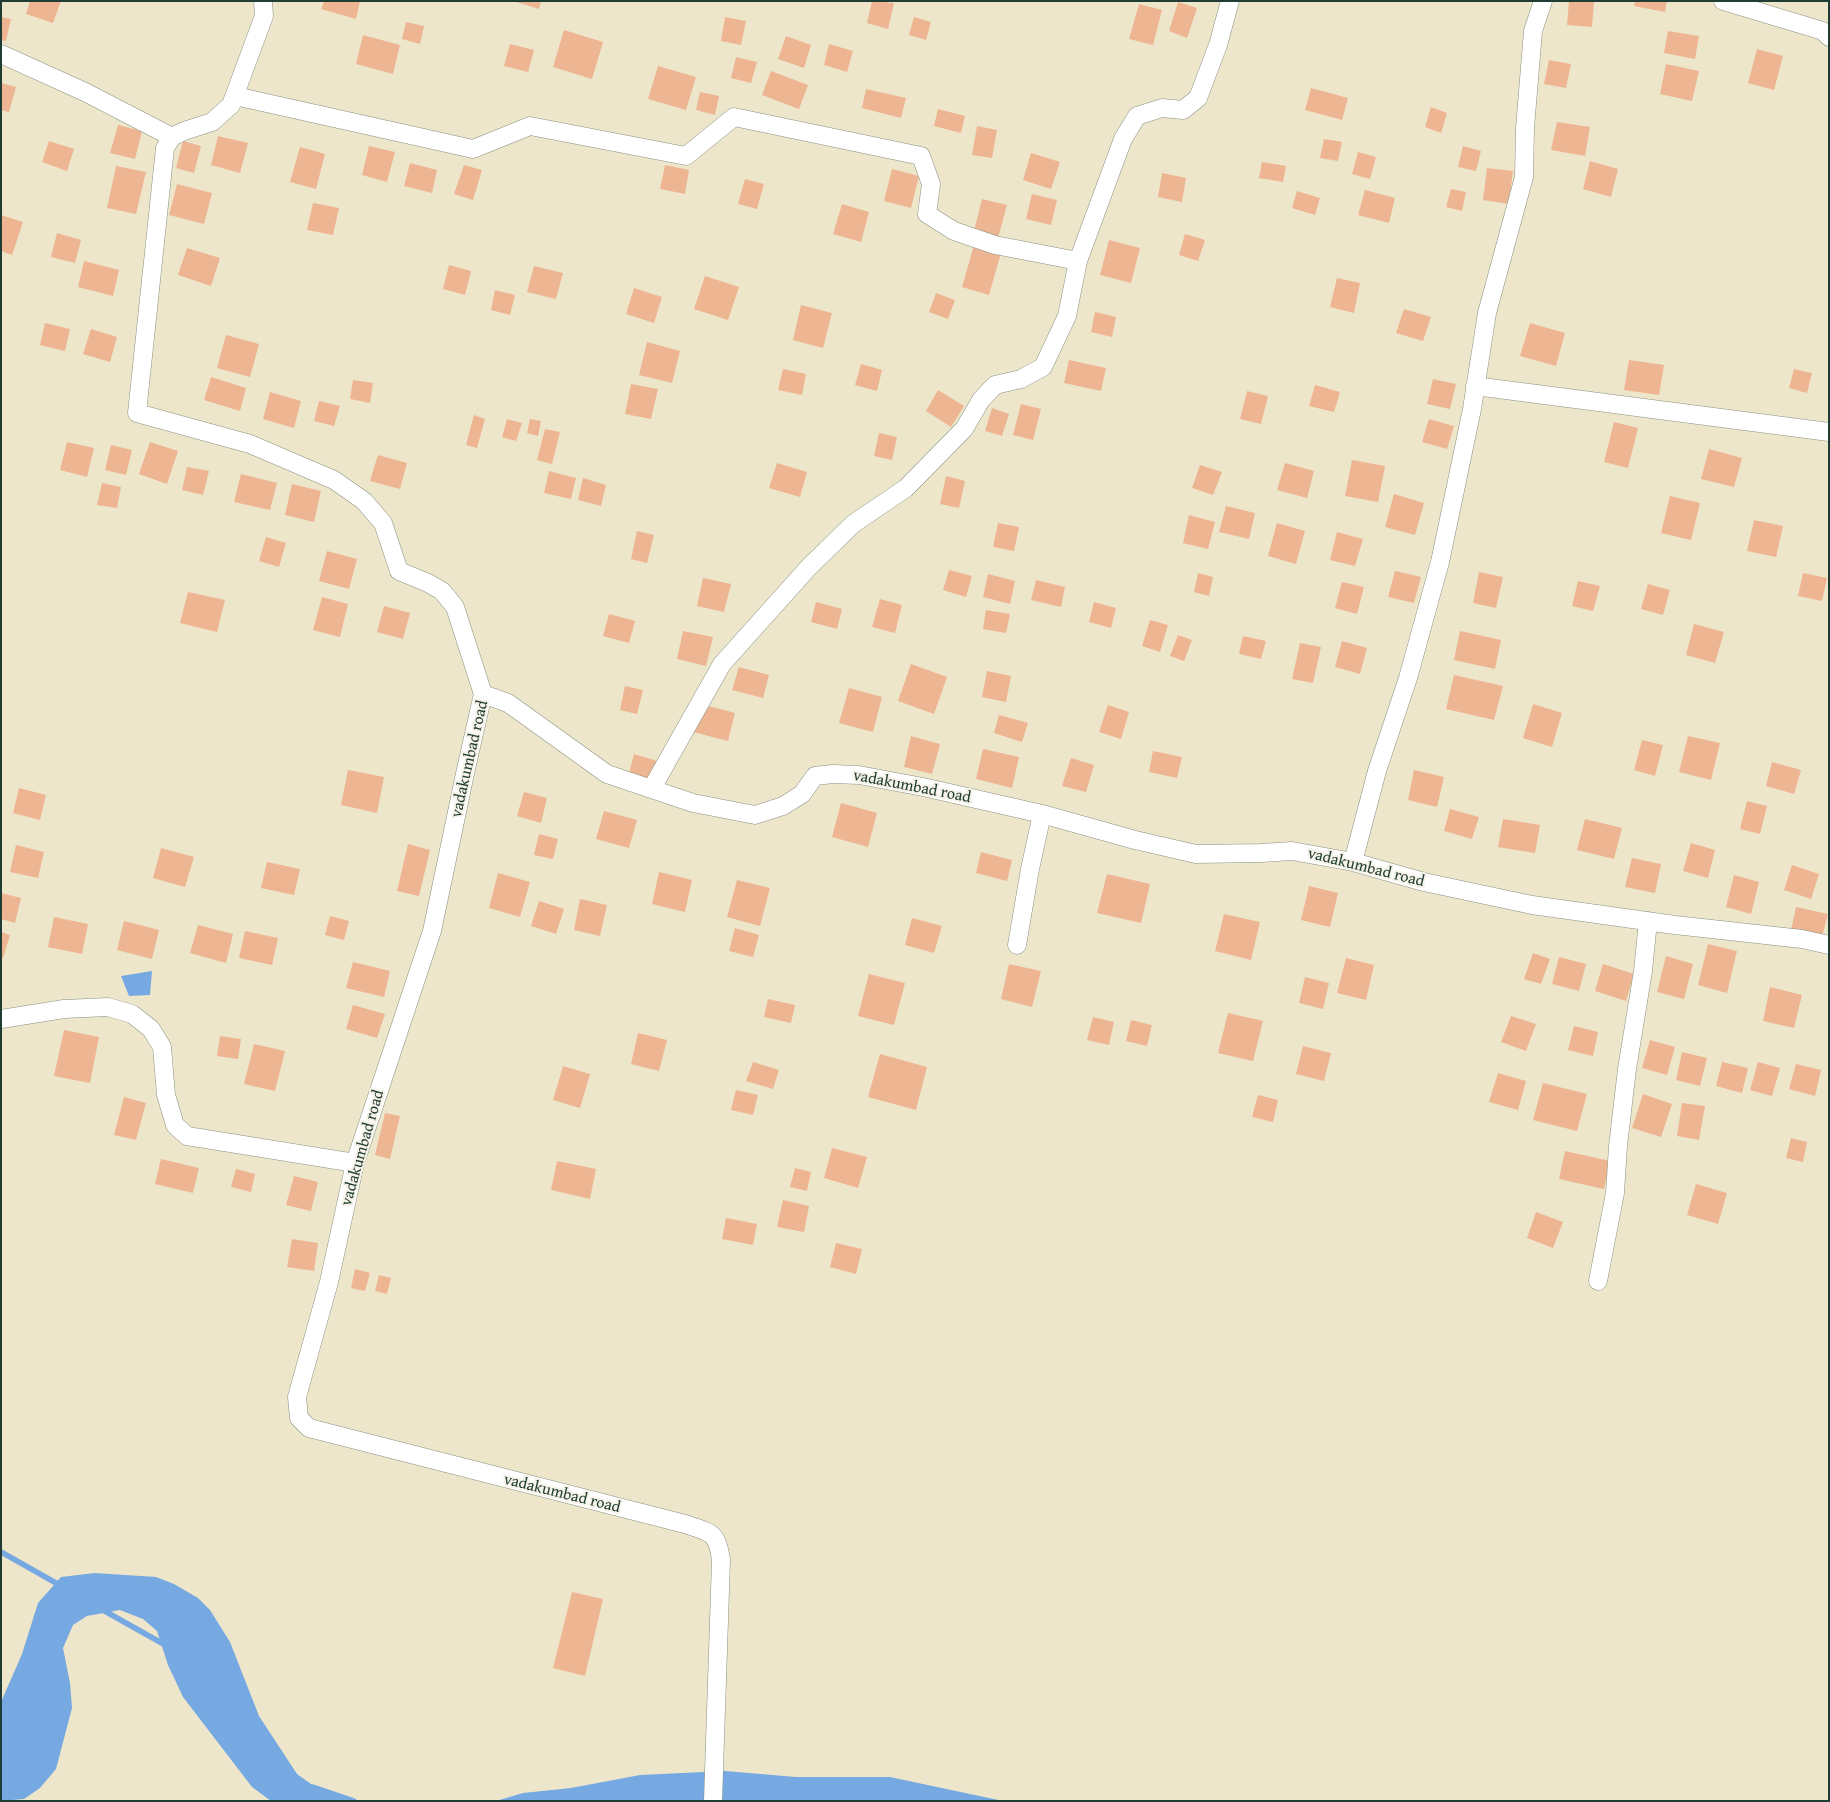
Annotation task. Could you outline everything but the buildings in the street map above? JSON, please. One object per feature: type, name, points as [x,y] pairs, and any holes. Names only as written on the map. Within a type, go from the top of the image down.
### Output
[{"type":"street","points":[[264,1],[264,16],[231,105],[212,122],[172,137],[165,148],[138,413],[250,444],[334,480],[364,501],[383,523],[399,571],[442,591],[455,607],[483,694]]},
{"type":"street","points":[[652,788],[722,664],[810,567],[854,524],[906,488],[964,429],[981,400],[995,385],[1021,379],[1043,367],[1067,316],[1078,261],[1123,140],[1137,116],[1162,108],[1183,110],[1198,98],[1218,45],[1230,1]]},
{"type":"street","points":[[1353,862],[1378,770],[1408,678],[1440,562],[1475,386],[1487,313],[1524,177],[1525,128],[1533,31],[1544,1]]},
{"type":"street","points":[[1723,1],[1823,31],[1829,37]]},
{"type":"street","points":[[1,54],[85,92],[172,137]]},
{"type":"street","points":[[234,96],[473,150],[530,126],[686,156],[734,117],[921,156],[931,184],[926,214],[954,231],[995,245],[1078,261]]},
{"type":"street","points":[[1475,386],[1829,432]]},
{"type":"street","name":"vadakumbad road","points":[[713,1801],[721,1560],[719,1543],[710,1533],[685,1524],[561,1494],[309,1428],[299,1418],[297,1397],[329,1282],[355,1163],[432,931],[483,694],[508,703],[606,774],[693,803],[755,815],[784,806],[802,794],[815,776],[833,774],[859,775],[924,787],[1042,814],[1135,840],[1196,854],[1261,854],[1292,851],[1353,862],[1424,882],[1532,905],[1802,939],[1829,945]]},
{"type":"street","points":[[1018,945],[1030,869],[1042,814]]},
{"type":"street","points":[[1598,1281],[1615,1193],[1618,1146],[1627,1070],[1643,971],[1648,921]]},
{"type":"street","points":[[1,1019],[64,1009],[108,1007],[132,1014],[151,1029],[162,1047],[166,1095],[175,1125],[187,1136],[355,1163]]},
{"type":"water","points":[[152,971],[150,995],[129,996],[121,976]]},
{"type":"water","points":[[95,1573],[156,1577],[174,1584],[198,1598],[210,1610],[230,1642],[259,1716],[297,1774],[325,1794],[350,1801],[271,1801],[252,1787],[183,1697],[168,1665],[157,1631],[143,1619],[120,1610],[87,1616],[73,1625],[63,1648],[70,1683],[72,1708],[56,1769],[40,1788],[24,1799],[1,1801],[1,1702],[22,1654],[38,1603],[61,1577]]},
{"type":"water","points":[[725,1771],[796,1777],[890,1777],[1003,1801],[496,1801],[523,1793],[571,1788],[640,1775]]},
{"type":"waterway","points":[[1,1552],[63,1587]]},
{"type":"waterway","points":[[101,1609],[167,1646]]},
{"type":"waterway","points":[[313,1787],[354,1801]]}]
